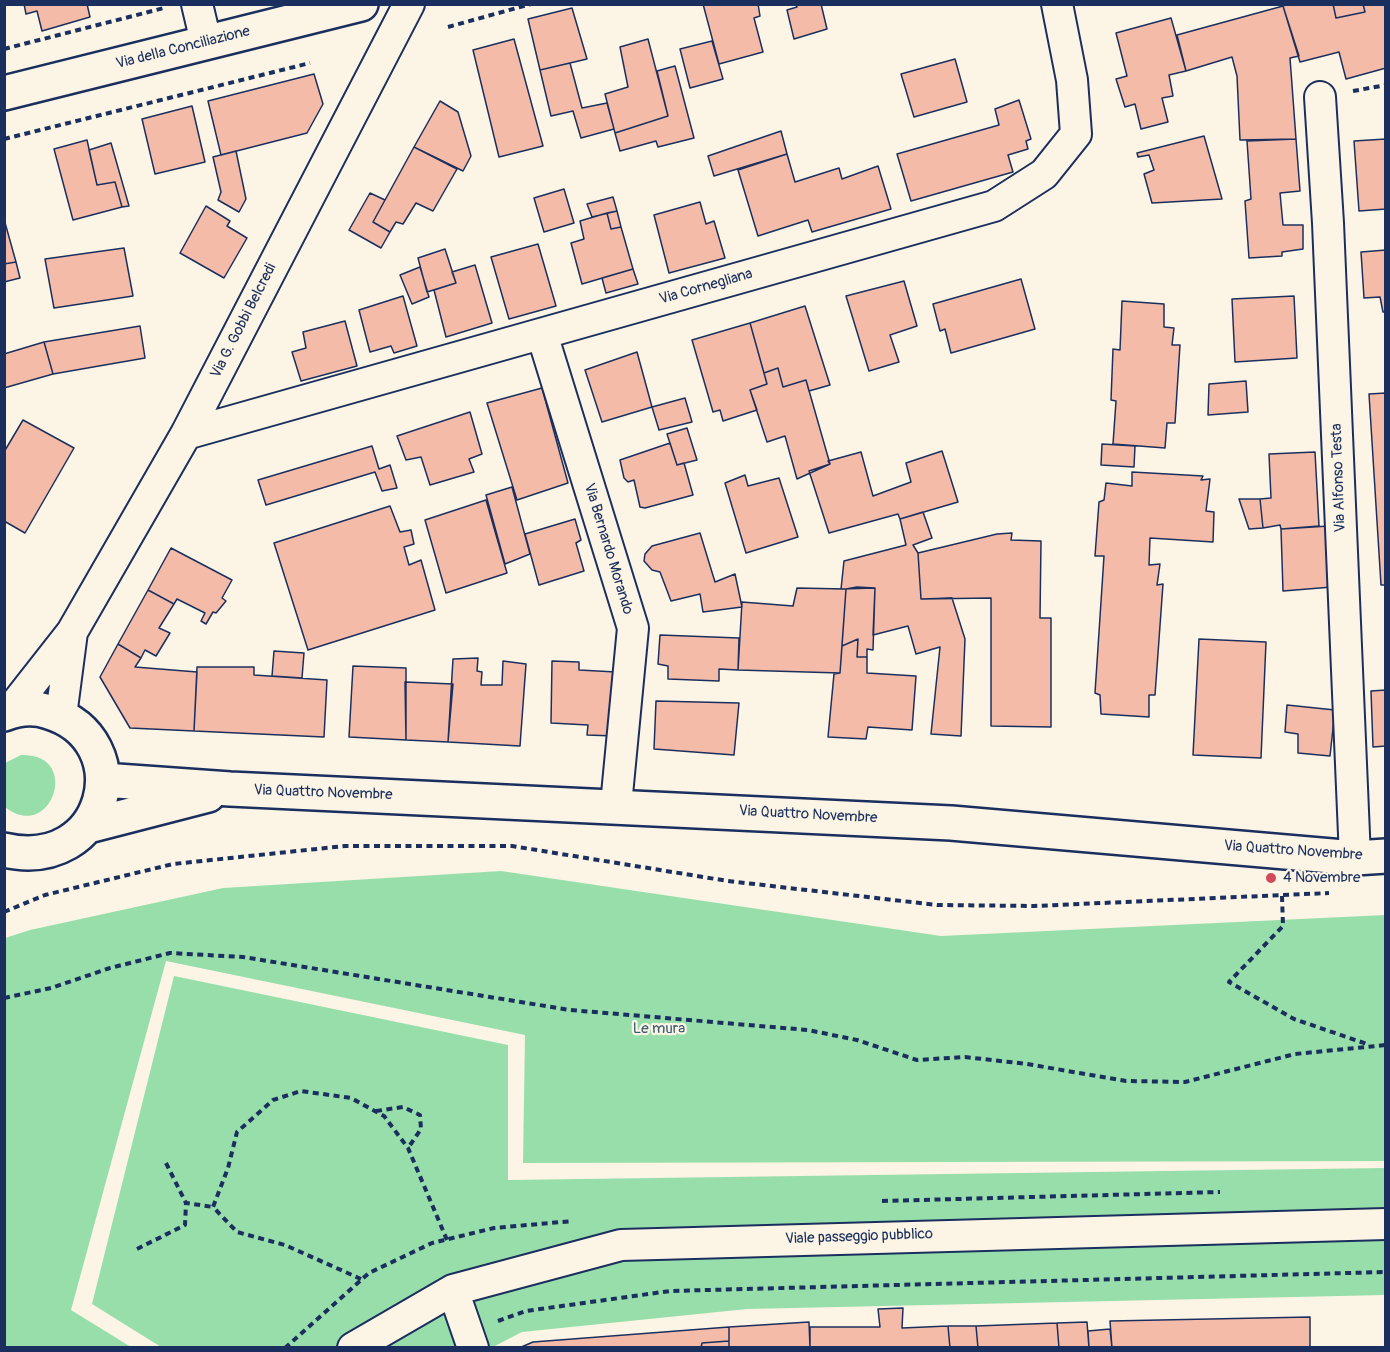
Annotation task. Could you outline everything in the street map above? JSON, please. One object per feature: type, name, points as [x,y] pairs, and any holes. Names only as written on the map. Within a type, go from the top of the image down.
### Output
[{"type":"main road","name":"Via della Conciliazione","points":[[4,93],[361,4]]},
{"type":"main road","points":[[7,713],[27,708],[61,716],[78,727],[91,742],[100,760],[103,780],[100,805],[88,826],[70,843],[49,853],[11,860]]},
{"type":"main road","name":"Via Quattro Novembre","points":[[103,780],[230,789],[616,805],[951,823],[1371,857]]},
{"type":"main road","name":"Via Quattro Novembre","points":[[88,826],[230,789]]},
{"type":"street","name":"Via G. Gobbi Belcredi","points":[[7,713],[72,632],[186,434],[408,4]]},
{"type":"street","name":"Via Cornegliana","points":[[186,434],[994,206],[1044,174],[1076,134],[1072,80],[1057,4]]},
{"type":"street","points":[[184,5],[206,42]]},
{"type":"street","name":"Via Alfonso Testa","points":[[1320,97],[1371,857]]},
{"type":"street","name":"Via Bernardo Morando","points":[[542,334],[633,628],[616,805]]},
{"type":"street","name":"Via G. Gobbi Belcredi","points":[[61,716],[72,632]]},
{"type":"street","name":"Viale passeggio pubblico","points":[[353,1347],[453,1290],[621,1245],[1386,1224]]},
{"type":"street","points":[[453,1290],[471,1341]]},
{"type":"path","points":[[448,27],[531,4]]},
{"type":"path","points":[[4,48],[184,5]]},
{"type":"path","points":[[4,139],[310,63]]},
{"type":"path","points":[[4,912],[45,895],[172,864],[345,846],[512,846],[728,881],[937,905],[1034,906],[1340,893]]},
{"type":"path","points":[[1282,896],[1283,926],[1229,982],[1294,1019],[1370,1045]]},
{"type":"path","points":[[4,998],[51,988],[110,968],[170,953],[243,957],[570,1010],[808,1030],[857,1040],[917,1060],[965,1057],[1027,1064],[1126,1081],[1185,1082],[1295,1054],[1386,1045]]},
{"type":"path","points":[[213,1207],[228,1168],[237,1132],[273,1100],[301,1092],[351,1098],[384,1116],[408,1148],[447,1240]]},
{"type":"path","points":[[375,1111],[403,1107],[420,1115],[421,1129],[408,1148]]},
{"type":"path","points":[[137,1249],[185,1225],[186,1203],[166,1163]]},
{"type":"path","points":[[186,1203],[213,1207],[237,1232],[285,1245],[362,1280]]},
{"type":"path","points":[[471,1341],[526,1311],[670,1291],[1386,1272]]},
{"type":"green space","points":[[21,755],[40,758],[51,767],[55,780],[54,794],[47,806],[36,814],[21,815],[5,807],[5,763]]},
{"type":"green space","name":"Le mura","points":[[501,871],[941,936],[1385,915],[1385,1161],[523,1163],[525,1035],[166,961],[71,1310],[131,1347],[5,1347],[5,938],[30,930],[223,888]]},
{"type":"green space","points":[[174,976],[508,1045],[508,1180],[1385,1168],[1385,1295],[747,1309],[522,1332],[491,1348],[161,1347],[92,1304]]},
{"type":"building","points":[[24,4],[87,4],[90,17],[42,31],[37,11],[26,14]]},
{"type":"building","points":[[703,4],[758,4],[760,16],[754,18],[763,52],[719,64]]},
{"type":"building","points":[[796,4],[821,4],[827,29],[794,39],[787,10],[797,7]]},
{"type":"building","points":[[1333,4],[1336,18],[1365,12],[1363,4],[1386,4],[1386,68],[1346,79],[1339,52],[1300,62],[1283,6]]},
{"type":"building","points":[[1333,4],[1363,4],[1365,12],[1336,18]]},
{"type":"building","points":[[1283,6],[1299,56],[1290,58],[1296,139],[1240,140],[1237,76],[1232,57],[1186,71],[1177,35]]},
{"type":"building","points":[[572,8],[587,59],[540,70],[528,19]]},
{"type":"building","points":[[1171,18],[1186,71],[1169,75],[1173,96],[1162,98],[1168,122],[1141,129],[1135,104],[1125,107],[1116,79],[1127,76],[1116,33]]},
{"type":"building","points":[[514,39],[543,146],[499,157],[473,50]]},
{"type":"building","points":[[648,39],[668,116],[615,133],[605,94],[628,87],[620,47]]},
{"type":"building","points":[[712,41],[723,79],[690,88],[680,49]]},
{"type":"building","points":[[955,59],[967,102],[914,117],[901,74]]},
{"type":"building","points":[[570,63],[582,108],[607,103],[614,129],[581,138],[573,111],[551,116],[540,70]]},
{"type":"building","points":[[675,66],[694,138],[658,147],[656,141],[620,151],[615,133],[668,116],[657,71]]},
{"type":"building","points":[[314,74],[323,104],[307,133],[221,155],[208,101]]},
{"type":"building","points":[[1019,100],[1031,139],[1026,141],[1028,149],[1008,155],[1013,172],[911,201],[897,154],[999,125],[995,109]]},
{"type":"building","points":[[440,101],[458,112],[471,156],[463,171],[414,147]]},
{"type":"building","points":[[192,106],[205,162],[155,174],[142,119]]},
{"type":"building","points":[[781,131],[787,154],[714,176],[708,156]]},
{"type":"building","points":[[1204,136],[1222,199],[1152,203],[1144,174],[1154,170],[1149,155],[1138,157],[1137,153]]},
{"type":"building","points":[[1296,139],[1300,191],[1280,193],[1283,225],[1303,225],[1303,249],[1282,252],[1282,256],[1249,258],[1245,201],[1251,199],[1247,141]]},
{"type":"building","points":[[1386,139],[1386,209],[1359,211],[1354,141]]},
{"type":"building","points":[[87,140],[97,185],[115,182],[122,207],[73,220],[54,149]]},
{"type":"building","points":[[111,143],[129,206],[122,207],[115,182],[97,185],[89,150]]},
{"type":"building","points":[[414,147],[457,169],[433,211],[416,203],[403,224],[396,222],[390,232],[373,222]]},
{"type":"building","points":[[236,151],[246,199],[239,212],[218,200],[221,192],[213,157]]},
{"type":"building","points":[[787,154],[795,182],[839,168],[842,179],[878,166],[891,209],[812,232],[808,220],[758,236],[738,170]]},
{"type":"building","points":[[564,189],[574,223],[544,232],[534,198]]},
{"type":"building","points":[[370,193],[385,200],[373,222],[390,232],[381,248],[349,230]]},
{"type":"building","points":[[613,197],[617,211],[592,217],[587,204]]},
{"type":"building","points":[[700,202],[706,224],[714,221],[725,258],[669,273],[654,215]]},
{"type":"building","points":[[206,206],[230,221],[227,226],[247,238],[224,278],[180,253]]},
{"type":"building","points":[[617,211],[621,227],[611,229],[607,213]]},
{"type":"building","points":[[607,213],[611,229],[621,227],[633,269],[582,284],[571,243],[584,239],[580,221]]},
{"type":"building","points":[[4,219],[16,262],[4,264]]},
{"type":"building","points":[[538,244],[556,306],[509,319],[491,257]]},
{"type":"building","points":[[124,248],[133,296],[54,308],[45,259]]},
{"type":"building","points":[[445,249],[456,283],[427,292],[418,258]]},
{"type":"building","points":[[1386,250],[1386,312],[1383,312],[1380,297],[1364,298],[1361,252]]},
{"type":"building","points":[[16,262],[20,278],[4,282],[4,264]]},
{"type":"building","points":[[475,265],[492,323],[446,337],[434,290],[456,283],[452,272]]},
{"type":"building","points":[[420,267],[429,297],[412,304],[400,275]]},
{"type":"building","points":[[633,269],[638,284],[606,293],[602,278]]},
{"type":"building","points":[[1021,279],[1035,329],[951,353],[945,329],[940,331],[933,304]]},
{"type":"building","points":[[904,281],[917,326],[890,335],[899,362],[869,371],[846,296]]},
{"type":"building","points":[[403,296],[417,346],[394,353],[391,346],[370,352],[359,310]]},
{"type":"building","points":[[1294,296],[1297,358],[1235,362],[1232,299]]},
{"type":"building","points":[[1122,301],[1164,304],[1164,327],[1174,328],[1172,345],[1180,345],[1175,423],[1167,423],[1165,448],[1113,444],[1116,401],[1111,400],[1113,349],[1120,350]]},
{"type":"building","points":[[805,306],[830,385],[809,391],[806,380],[783,387],[778,368],[764,373],[750,323]]},
{"type":"building","points":[[345,321],[357,366],[301,381],[292,352],[306,348],[303,332]]},
{"type":"building","points":[[750,323],[767,384],[750,390],[757,410],[723,421],[720,410],[713,412],[692,340]]},
{"type":"building","points":[[140,326],[145,358],[53,374],[44,342]]},
{"type":"building","points":[[44,342],[53,374],[4,388],[4,354]]},
{"type":"building","points":[[637,352],[652,407],[602,422],[585,370]]},
{"type":"building","points":[[778,368],[783,387],[806,380],[830,464],[797,479],[785,436],[767,442],[750,390],[767,384],[764,373]]},
{"type":"building","points":[[1246,381],[1248,412],[1208,415],[1209,384]]},
{"type":"building","points":[[542,388],[568,483],[517,500],[487,403]]},
{"type":"building","points":[[1386,393],[1386,585],[1381,585],[1369,394]]},
{"type":"building","points":[[685,398],[692,422],[659,430],[652,407]]},
{"type":"building","points":[[470,412],[482,454],[469,459],[474,472],[430,485],[421,457],[406,460],[397,436]]},
{"type":"building","points":[[23,420],[74,448],[25,533],[4,521],[4,452]]},
{"type":"building","points":[[687,428],[697,460],[677,465],[667,434]]},
{"type":"building","points":[[670,443],[677,465],[684,463],[693,495],[645,508],[640,507],[634,480],[628,482],[624,478],[620,460]]},
{"type":"building","points":[[1102,444],[1135,446],[1134,467],[1101,465]]},
{"type":"building","points":[[372,446],[379,469],[390,465],[397,488],[382,491],[375,472],[266,505],[258,480]]},
{"type":"building","points":[[942,451],[958,502],[900,519],[898,514],[829,533],[809,471],[830,464],[828,461],[861,452],[873,496],[911,482],[906,463]]},
{"type":"building","points":[[1315,452],[1319,526],[1281,529],[1280,525],[1263,528],[1260,499],[1271,498],[1269,454]]},
{"type":"building","points":[[1132,472],[1203,476],[1201,480],[1210,479],[1206,511],[1214,512],[1213,542],[1150,538],[1149,565],[1160,564],[1157,585],[1163,584],[1155,695],[1149,695],[1149,717],[1101,714],[1100,695],[1095,693],[1104,556],[1095,556],[1099,502],[1104,500],[1106,483],[1132,486]]},
{"type":"building","points":[[745,475],[748,486],[779,478],[798,537],[746,553],[725,483]]},
{"type":"building","points":[[512,487],[530,554],[505,564],[486,495]]},
{"type":"building","points":[[1239,499],[1260,499],[1263,528],[1249,529]]},
{"type":"building","points":[[486,500],[507,573],[446,593],[425,520]]},
{"type":"building","points":[[390,506],[400,532],[411,530],[414,544],[404,547],[409,565],[421,560],[435,610],[308,650],[274,543]]},
{"type":"building","points":[[923,512],[932,538],[913,545],[918,553],[921,599],[952,598],[965,639],[961,736],[931,734],[940,647],[916,654],[908,626],[873,635],[875,588],[841,589],[844,561],[906,545],[900,519]]},
{"type":"building","points":[[575,519],[581,540],[576,543],[584,571],[539,585],[525,534]]},
{"type":"building","points":[[1329,526],[1332,587],[1283,591],[1281,529]]},
{"type":"building","points":[[700,533],[715,582],[735,574],[742,607],[703,612],[700,594],[671,601],[660,572],[652,570],[644,561],[645,554],[652,546]]},
{"type":"building","points":[[1012,533],[1011,540],[1041,541],[1040,618],[1051,618],[1051,727],[991,726],[991,598],[921,599],[918,553],[997,534]]},
{"type":"building","points":[[171,548],[232,580],[222,598],[226,601],[216,613],[213,612],[206,624],[201,621],[205,613],[177,599],[174,604],[148,590]]},
{"type":"building","points":[[797,588],[846,589],[840,673],[738,670],[742,602],[793,606]]},
{"type":"building","points":[[875,588],[873,650],[867,649],[867,657],[857,657],[858,639],[842,646],[846,589]]},
{"type":"building","points":[[148,590],[174,604],[159,628],[170,633],[156,656],[145,650],[141,658],[118,644]]},
{"type":"building","points":[[660,635],[739,638],[738,670],[719,669],[719,681],[668,679],[668,666],[658,664]]},
{"type":"building","points":[[858,639],[857,657],[867,657],[867,673],[916,676],[912,730],[868,727],[866,739],[828,737],[834,674],[840,673],[842,646]]},
{"type":"building","points":[[1199,639],[1266,642],[1261,758],[1193,755]]},
{"type":"building","points":[[118,644],[141,658],[135,667],[197,672],[194,731],[130,728],[100,677]]},
{"type":"building","points":[[274,651],[304,653],[302,678],[272,676]]},
{"type":"building","points":[[478,658],[477,671],[482,672],[481,685],[502,685],[503,661],[526,664],[520,746],[448,742],[453,659]]},
{"type":"building","points":[[552,661],[579,662],[579,670],[616,672],[614,736],[587,735],[588,725],[551,723]]},
{"type":"building","points":[[353,666],[406,668],[406,740],[349,737]]},
{"type":"building","points":[[197,667],[254,667],[254,675],[327,680],[324,737],[194,731]]},
{"type":"building","points":[[405,682],[453,684],[448,742],[406,740]]},
{"type":"building","points":[[1386,690],[1386,746],[1373,747],[1371,691]]},
{"type":"building","points":[[656,701],[739,703],[734,755],[654,749]]},
{"type":"building","points":[[1287,705],[1335,710],[1330,756],[1298,753],[1298,734],[1285,732]]},
{"type":"building","points":[[903,1308],[902,1328],[948,1326],[950,1348],[810,1348],[810,1327],[880,1327],[878,1309]]},
{"type":"building","points":[[1310,1317],[1310,1348],[1112,1348],[1110,1321]]},
{"type":"building","points":[[809,1322],[810,1348],[729,1348],[729,1327]]},
{"type":"building","points":[[1087,1322],[1089,1348],[1059,1348],[1057,1323]]},
{"type":"building","points":[[1057,1323],[1059,1348],[978,1348],[976,1326]]},
{"type":"building","points":[[948,1326],[976,1326],[978,1348],[950,1348]]},
{"type":"building","points":[[729,1327],[729,1341],[702,1343],[701,1348],[519,1348],[533,1342]]},
{"type":"building","points":[[1110,1329],[1112,1348],[1089,1348],[1088,1331]]},
{"type":"building","points":[[729,1341],[729,1348],[701,1348],[702,1343]]},
{"type":"place","name":"4 Novembre","points":[[1271,878]]}]
